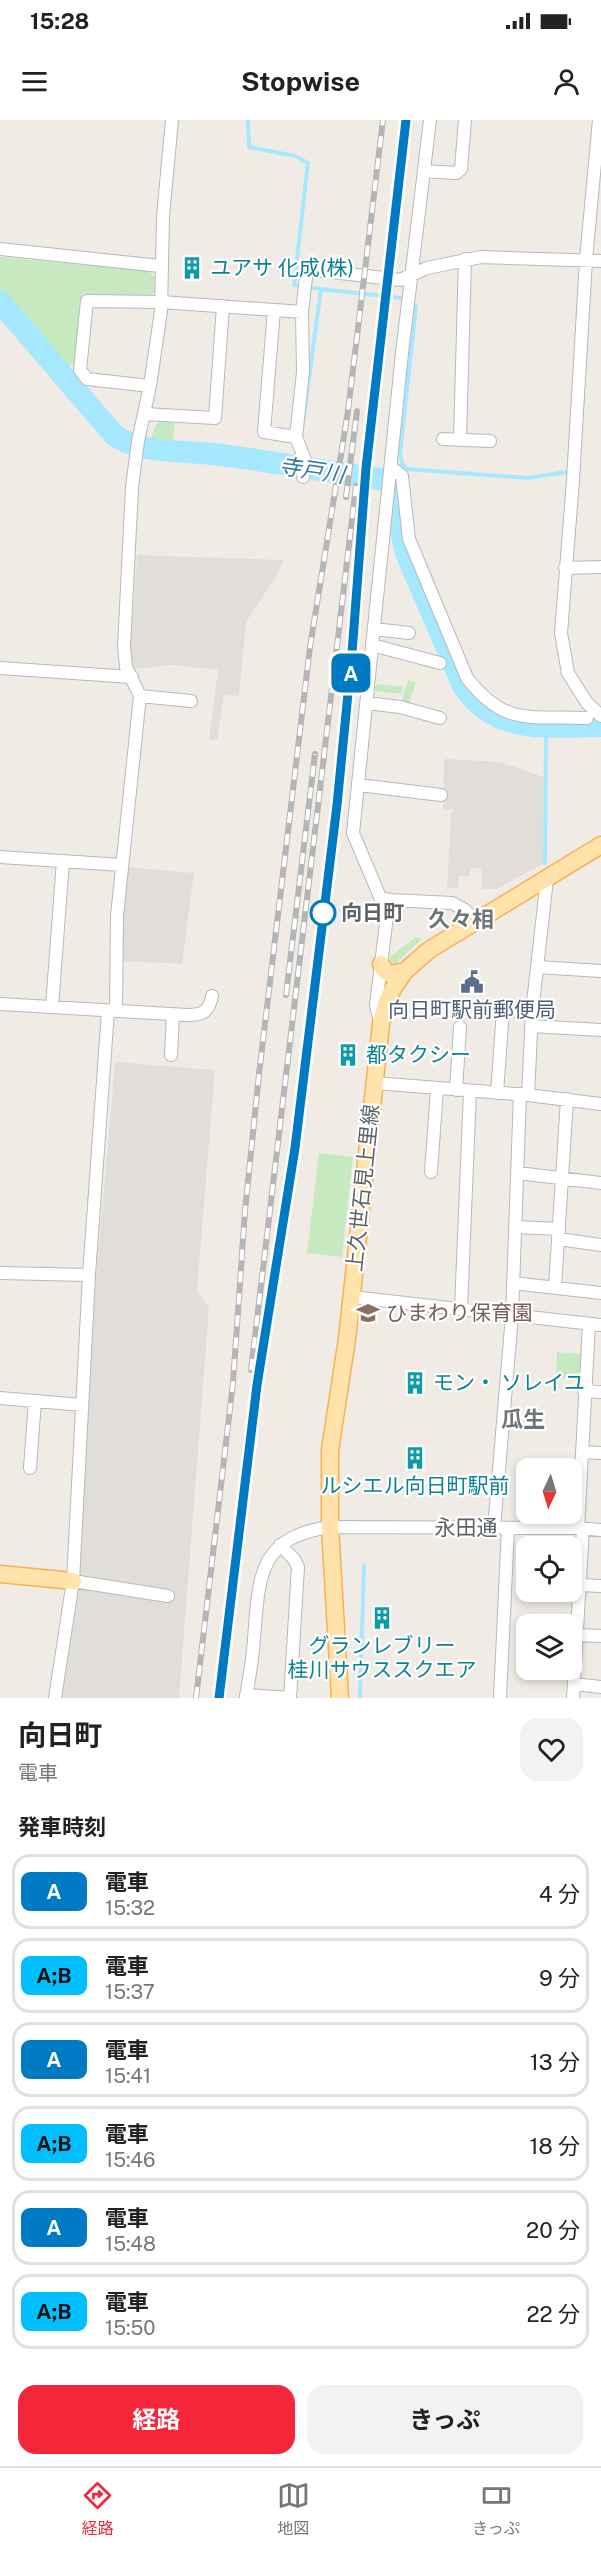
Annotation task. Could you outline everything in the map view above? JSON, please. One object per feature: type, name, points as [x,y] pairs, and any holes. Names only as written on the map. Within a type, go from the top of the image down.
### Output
[{"type":"main road","name":"上久世石見上里線","points":[[340,1698],[330,1527],[330,1450],[352,1297],[374,1083],[381,1024],[386,1003],[405,971],[429,950],[601,845]]},
{"type":"main road","points":[[381,964],[390,974],[405,971]]},
{"type":"main road","points":[[0,1574],[72,1581]]},
{"type":"street","points":[[55,1698],[72,1581],[89,1275],[112,1011],[117,916],[140,696],[126,667],[124,647],[132,487],[137,447],[150,386],[161,302],[160,266],[172,120]]},
{"type":"street","points":[[430,120],[408,304],[359,785],[352,833],[369,867],[380,897],[389,900],[452,903],[465,910],[476,922]]},
{"type":"street","points":[[424,171],[456,172],[461,169],[465,120]]},
{"type":"street","points":[[599,120],[586,260],[561,633],[565,664],[574,686],[601,716]]},
{"type":"street","points":[[0,249],[160,266]]},
{"type":"street","points":[[304,470],[296,437],[303,372],[302,312],[307,269],[400,280],[412,274],[465,259],[497,256],[601,261]]},
{"type":"street","points":[[460,439],[465,259]]},
{"type":"street","points":[[150,386],[87,379],[80,370],[87,301],[161,302],[302,312]]},
{"type":"street","points":[[144,414],[215,418],[223,306]]},
{"type":"street","points":[[274,310],[264,432],[296,437]]},
{"type":"street","points":[[443,439],[490,441]]},
{"type":"street","points":[[391,473],[402,476],[409,539],[467,678],[478,692],[511,715],[530,718],[587,718]]},
{"type":"street","points":[[566,568],[601,567]]},
{"type":"street","points":[[374,629],[409,633]]},
{"type":"street","points":[[372,645],[440,663]]},
{"type":"street","points":[[0,668],[132,677]]},
{"type":"street","points":[[140,696],[191,701]]},
{"type":"street","points":[[367,703],[400,707],[440,718]]},
{"type":"street","points":[[359,785],[441,795]]},
{"type":"street","points":[[0,857],[122,865]]},
{"type":"street","points":[[52,1007],[63,861]]},
{"type":"street","points":[[494,1528],[512,1316],[524,1094],[547,879]]},
{"type":"street","points":[[381,1024],[376,1005],[389,900]]},
{"type":"street","points":[[537,967],[601,971]]},
{"type":"street","points":[[0,1004],[201,1015],[207,1011],[212,996]]},
{"type":"street","points":[[497,1093],[503,1010],[532,1012]]},
{"type":"street","points":[[171,1055],[173,1015]]},
{"type":"street","points":[[531,1026],[601,1030]]},
{"type":"street","points":[[456,1090],[460,1027]]},
{"type":"street","points":[[374,1083],[524,1094],[601,1104]]},
{"type":"street","points":[[431,1172],[437,1089]]},
{"type":"street","points":[[461,1309],[470,1091]]},
{"type":"street","points":[[555,1287],[567,1099]]},
{"type":"street","points":[[518,1173],[601,1183]]},
{"type":"street","points":[[516,1227],[559,1234],[601,1245]]},
{"type":"street","points":[[0,1273],[89,1275]]},
{"type":"street","points":[[513,1283],[601,1293]]},
{"type":"street","points":[[352,1297],[595,1325],[585,1391],[581,1536]]},
{"type":"street","points":[[585,1391],[601,1392]]},
{"type":"street","points":[[0,1398],[82,1405]]},
{"type":"street","points":[[30,1468],[34,1401]]},
{"type":"street","points":[[582,1452],[601,1453]]},
{"type":"street","name":"永田通","points":[[280,1545],[296,1534],[330,1527],[601,1530]]},
{"type":"street","points":[[500,1698],[508,1528]]},
{"type":"street","points":[[280,1545],[294,1558],[298,1567],[290,1698],[246,1697],[254,1647],[258,1593],[267,1564],[280,1545]]},
{"type":"street","points":[[72,1581],[168,1596]]},
{"type":"street","points":[[582,1585],[601,1586]]},
{"type":"street","points":[[582,1635],[601,1636]]},
{"type":"street","points":[[573,1698],[574,1680]]},
{"type":"street","points":[[574,1684],[601,1687]]},
{"type":"shaded area","points":[[137,555],[283,560],[279,572],[246,622],[239,696],[224,695],[217,740],[209,740],[218,670],[172,665],[135,669],[132,664],[130,656]]},
{"type":"shaded area","points":[[444,759],[500,762],[544,777],[543,864],[497,889],[482,889],[481,868],[470,868],[469,876],[459,876],[458,888],[447,888],[451,814],[455,809],[443,810]]},
{"type":"shaded area","points":[[126,867],[194,873],[182,964],[120,961]]},
{"type":"shaded area","points":[[115,1062],[215,1070],[197,1290],[209,1308],[179,1698],[61,1698],[78,1593],[95,1290]]},
{"type":"green space","points":[[0,257],[149,271],[155,278],[155,292],[149,297],[82,294],[75,365],[66,366],[0,292]]},
{"type":"green space","points":[[161,420],[175,421],[173,443],[150,442],[155,426]]},
{"type":"green space","points":[[408,680],[416,682],[409,705],[401,703]]},
{"type":"green space","points":[[376,684],[403,687],[402,694],[375,691]]},
{"type":"green space","points":[[416,937],[422,939],[395,964],[391,964],[390,957]]},
{"type":"green space","points":[[319,1153],[353,1157],[342,1257],[307,1253]]},
{"type":"green space","points":[[557,1352],[581,1354],[579,1380],[556,1378]]},
{"type":"waterway","points":[[248,120],[249,147],[295,156],[308,163],[294,285],[321,289],[301,437]]},
{"type":"waterway","points":[[321,289],[401,298],[416,306],[400,454],[402,464],[407,469],[527,478],[567,472]]},
{"type":"waterway","name":"寺戸川","points":[[0,302],[115,436],[126,442],[150,449],[213,454],[387,480],[392,485],[399,506],[400,528],[407,556],[463,686],[491,713],[508,721],[543,727],[601,726]]},
{"type":"waterway","points":[[294,466],[297,453]]},
{"type":"waterway","points":[[545,863],[546,725]]},
{"type":"waterway","points":[[360,1698],[364,1566]]},
{"type":"railway","points":[[196,1698],[233,1383],[245,1211],[259,1074],[310,647],[348,411],[383,120]]},
{"type":"railway","points":[[219,1698],[257,1385],[295,1148],[334,827],[352,653],[366,468],[406,120]]},
{"type":"railway","points":[[346,497],[357,411]]},
{"type":"railway","points":[[251,1370],[356,486]]},
{"type":"railway","points":[[286,995],[315,754]]},
{"type":"train","name":"A","points":[[219,1698],[257,1385],[295,1148],[337,805],[352,653],[371,413],[406,120]]},
{"type":"place","name":"ユアサ 化成(株)","points":[[192,268]]},
{"type":"place","name":"向日町","points":[[323,913]]},
{"type":"place","name":"向日町駅前郵便局","points":[[472,982]]},
{"type":"place","name":"都タクシー","points":[[348,1055]]},
{"type":"place","name":"ひまわり保育園","points":[[368,1313]]},
{"type":"place","name":"モン・ ソレイユ","points":[[415,1383]]},
{"type":"place","name":"ルシエル向日町駅前","points":[[415,1458]]},
{"type":"place","name":"グランレブリー 桂川サウススクエア","points":[[382,1618]]},
{"type":"district","name":"久々相","points":[[461,919]]},
{"type":"district","name":"瓜生","points":[[523,1419]]}]
